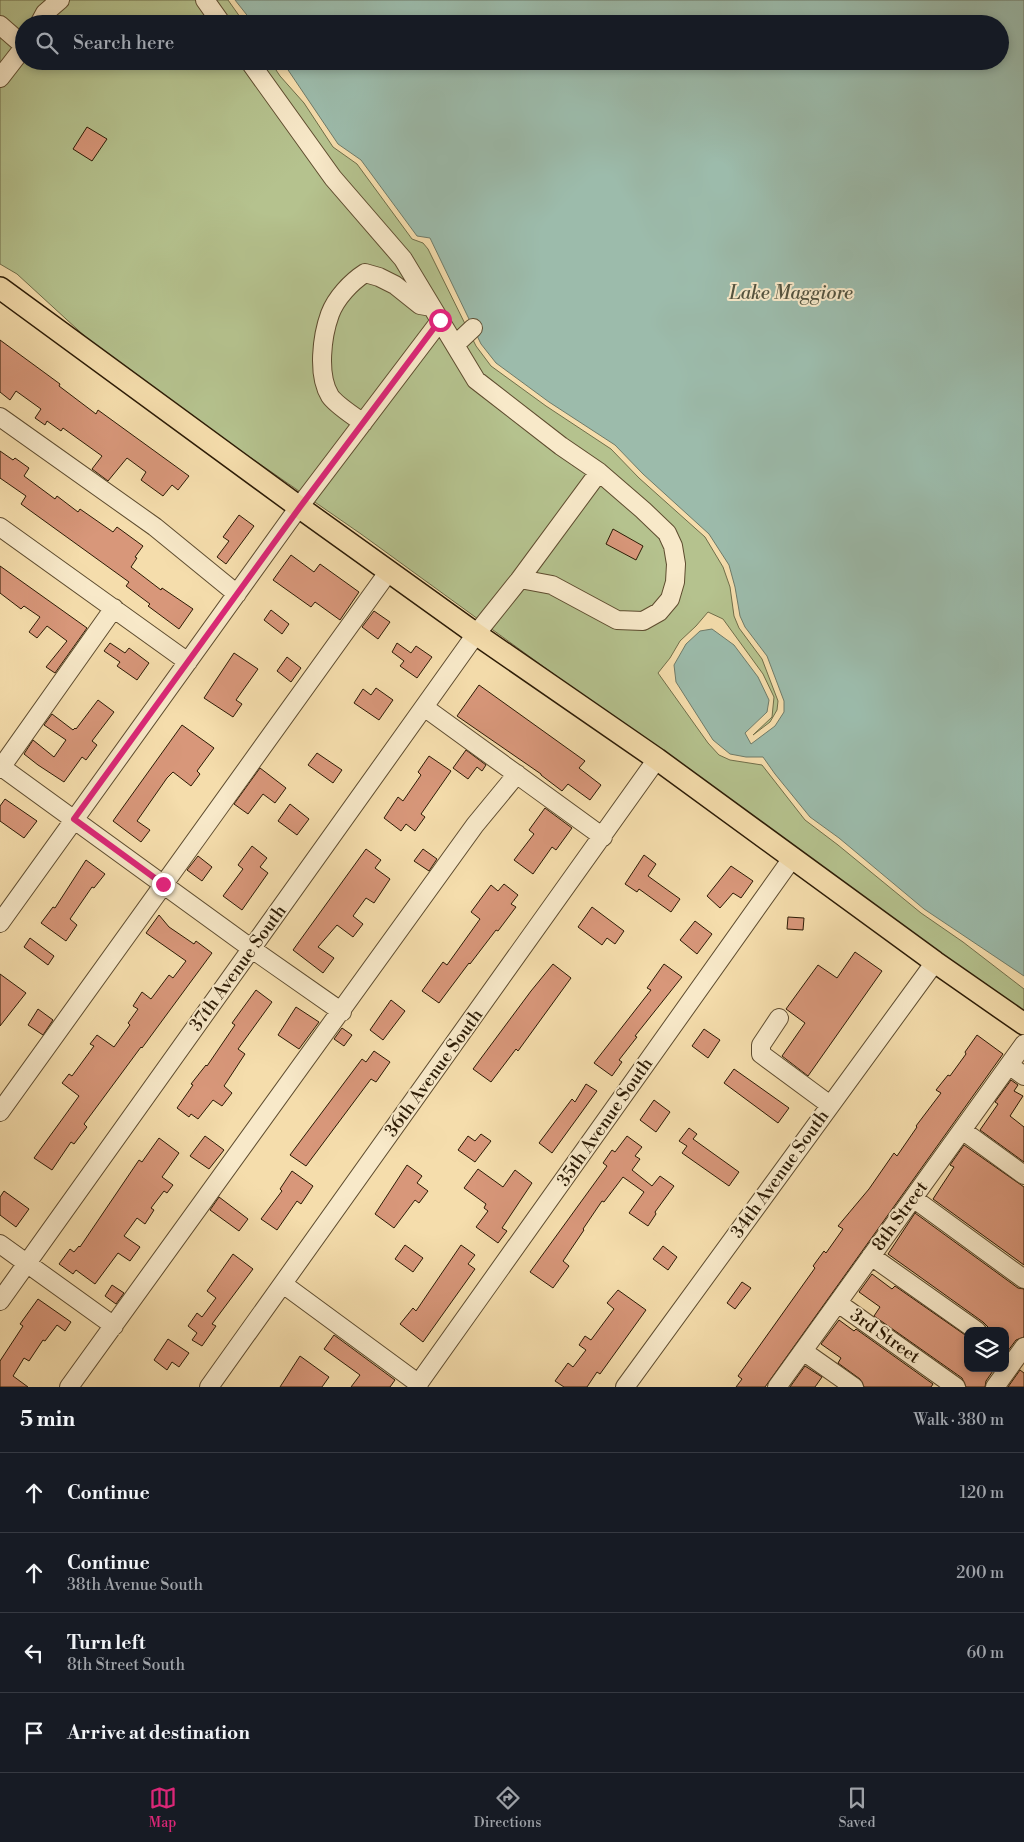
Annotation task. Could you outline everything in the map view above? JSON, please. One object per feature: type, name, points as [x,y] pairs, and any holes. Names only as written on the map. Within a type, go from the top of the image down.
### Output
[{"type":"main road","points":[[0,288],[476,634],[657,759],[935,962],[1024,1024]]},
{"type":"street","points":[[45,15],[60,0]]},
{"type":"street","points":[[205,0],[216,15]]},
{"type":"street","points":[[0,26],[15,38]]},
{"type":"street","points":[[0,78],[15,58]]},
{"type":"street","points":[[255,70],[333,178],[403,259],[476,380],[561,446],[600,472],[667,533],[673,546],[676,564],[675,582],[670,599],[659,612],[643,620],[617,620],[552,585],[520,579]]},
{"type":"street","points":[[363,423],[331,398],[325,386],[322,370],[323,353],[330,314],[334,306],[354,280],[365,274],[379,277],[395,285],[420,305],[436,314]]},
{"type":"street","points":[[0,923],[300,507],[363,423],[436,314]]},
{"type":"street","points":[[454,344],[473,328]]},
{"type":"street","points":[[0,417],[155,527],[237,594]]},
{"type":"street","name":"37th Avenue South","points":[[0,1301],[476,634],[520,579],[600,472]]},
{"type":"street","points":[[0,527],[188,662]]},
{"type":"street","points":[[0,1112],[389,571]]},
{"type":"street","points":[[114,608],[0,767],[342,1012]]},
{"type":"street","points":[[424,707],[603,836]]},
{"type":"street","name":"36th Avenue South","points":[[209,1387],[657,759]]},
{"type":"street","points":[[69,1387],[342,1012],[475,825],[516,774]]},
{"type":"street","name":"35th Avenue South","points":[[417,1385],[793,858]]},
{"type":"street","name":"34th Avenue South","points":[[625,1387],[935,962]]},
{"type":"street","points":[[779,1018],[762,1045],[761,1054],[830,1105]]},
{"type":"street","name":"8th Street","points":[[777,1387],[1024,1044]]},
{"type":"street","points":[[1009,1065],[1024,1076]]},
{"type":"street","points":[[962,1130],[1024,1175]]},
{"type":"street","points":[[913,1198],[1024,1279]]},
{"type":"street","points":[[0,1244],[114,1326]]},
{"type":"street","points":[[871,1256],[971,1327]]},
{"type":"street","points":[[283,1284],[417,1385]]},
{"type":"street","name":"3rd Street","points":[[838,1303],[956,1387]]},
{"type":"street","points":[[803,1351],[854,1387]]},
{"type":"street","points":[[995,1387],[1017,1355]]},
{"type":"green space","points":[[0,0],[228,0],[239,15],[15,15],[15,70],[276,70],[304,103],[333,147],[357,164],[412,239],[423,243],[428,249],[476,346],[491,366],[546,406],[611,449],[639,478],[705,537],[723,567],[730,587],[734,616],[739,628],[762,659],[778,701],[777,710],[770,722],[753,735],[772,717],[774,697],[763,674],[723,619],[708,612],[680,641],[658,673],[708,743],[719,755],[730,760],[762,765],[805,820],[921,913],[963,942],[1024,989],[1024,1016],[361,534],[114,363],[17,274],[0,264]]},
{"type":"water","name":"Lake Maggiore","points":[[235,0],[1024,0],[1024,976],[924,909],[839,838],[810,817],[763,757],[746,757],[730,754],[713,740],[676,682],[674,665],[686,644],[700,631],[712,629],[734,645],[758,677],[769,700],[767,712],[745,733],[751,744],[775,726],[784,712],[784,701],[767,656],[745,627],[740,616],[729,565],[709,534],[643,474],[615,445],[549,402],[496,363],[481,344],[430,238],[417,236],[361,160],[338,144],[288,70],[1009,70],[1009,15],[247,15]]},
{"type":"building","points":[[87,127],[107,139],[92,161],[73,149]]},
{"type":"building","points":[[0,340],[60,384],[59,386],[96,414],[98,410],[189,476],[178,490],[172,485],[163,496],[141,480],[146,472],[127,458],[108,481],[92,469],[102,456],[63,428],[61,431],[47,421],[45,425],[35,418],[41,409],[16,391],[10,400],[0,392]]},
{"type":"building","points":[[0,451],[13,460],[15,458],[29,468],[24,476],[55,499],[57,496],[78,512],[80,509],[113,532],[117,527],[143,546],[131,567],[161,590],[162,588],[193,609],[179,629],[148,606],[150,604],[126,586],[129,582],[21,504],[26,496],[0,478]]},
{"type":"building","points":[[239,515],[254,526],[226,564],[217,557],[229,541],[223,537]]},
{"type":"building","points":[[613,529],[643,546],[636,560],[606,544]]},
{"type":"building","points":[[291,555],[314,572],[320,564],[359,592],[340,620],[315,602],[311,607],[273,580]]},
{"type":"building","points":[[0,566],[87,628],[55,673],[46,667],[67,641],[47,626],[37,638],[29,632],[40,617],[24,606],[21,609],[0,593]]},
{"type":"building","points":[[271,610],[289,624],[282,634],[264,620]]},
{"type":"building","points":[[374,611],[390,622],[378,639],[362,627]]},
{"type":"building","points":[[110,643],[125,653],[129,648],[149,663],[137,680],[117,666],[120,662],[104,651]]},
{"type":"building","points":[[397,643],[411,653],[416,646],[432,657],[417,678],[400,666],[404,661],[392,652]]},
{"type":"building","points":[[234,653],[258,669],[236,700],[242,704],[233,717],[204,698]]},
{"type":"building","points":[[287,657],[301,668],[291,682],[277,671]]},
{"type":"building","points":[[479,685],[585,761],[579,768],[601,785],[590,800],[568,784],[562,791],[541,774],[457,716]]},
{"type":"building","points":[[376,688],[393,700],[379,720],[354,703],[363,689],[371,695]]},
{"type":"building","points":[[98,700],[114,712],[92,741],[97,745],[86,760],[82,757],[64,782],[24,754],[33,740],[54,757],[66,740],[44,725],[52,714],[73,730],[76,729]]},
{"type":"building","points":[[182,725],[214,748],[197,771],[200,774],[191,786],[173,772],[167,778],[137,821],[150,830],[141,842],[113,821]]},
{"type":"building","points":[[466,750],[486,765],[482,771],[477,767],[468,779],[453,768]]},
{"type":"building","points":[[317,753],[342,770],[333,783],[308,765]]},
{"type":"building","points":[[429,756],[451,771],[421,814],[425,817],[415,831],[406,824],[401,831],[384,818],[398,797],[403,801],[421,775],[418,772]]},
{"type":"building","points":[[260,768],[286,788],[275,803],[263,794],[248,814],[234,804]]},
{"type":"building","points":[[5,799],[37,821],[24,838],[0,821],[0,806]]},
{"type":"building","points":[[290,804],[309,819],[297,835],[278,821]]},
{"type":"building","points":[[545,808],[572,828],[556,850],[552,847],[533,874],[514,860],[534,834],[529,830]]},
{"type":"building","points":[[252,846],[267,858],[260,867],[268,873],[242,910],[223,896],[243,869],[238,865]]},
{"type":"building","points":[[366,849],[381,860],[375,868],[390,879],[374,903],[366,898],[353,916],[363,924],[353,937],[337,925],[318,947],[334,958],[323,973],[293,950]]},
{"type":"building","points":[[423,849],[437,859],[429,871],[414,861]]},
{"type":"building","points":[[644,855],[656,864],[648,876],[680,899],[671,912],[639,889],[637,892],[625,884]]},
{"type":"building","points":[[198,856],[212,867],[202,881],[187,870]]},
{"type":"building","points":[[86,860],[105,874],[94,888],[92,887],[70,919],[77,925],[66,941],[41,923],[53,907],[55,908]]},
{"type":"building","points":[[731,866],[753,881],[741,898],[733,893],[720,908],[707,896]]},
{"type":"building","points":[[504,884],[518,895],[511,904],[516,907],[498,931],[496,930],[469,963],[439,1003],[422,991],[443,962],[447,965],[480,919],[471,912],[491,885],[498,891]]},
{"type":"building","points":[[592,907],[624,931],[615,944],[607,938],[602,945],[578,927]]},
{"type":"building","points":[[159,915],[169,927],[194,944],[196,941],[212,953],[84,1124],[87,1127],[74,1144],[71,1142],[52,1170],[34,1158],[79,1096],[62,1083],[69,1074],[72,1076],[94,1046],[90,1044],[97,1035],[114,1047],[130,1025],[128,1023],[138,1009],[133,1006],[142,992],[151,999],[169,975],[173,978],[186,961],[146,933]]},
{"type":"building","points":[[788,917],[804,918],[803,930],[787,929]]},
{"type":"building","points":[[695,921],[712,934],[697,954],[680,940]]},
{"type":"building","points":[[30,938],[54,956],[48,965],[24,947]]},
{"type":"building","points":[[855,952],[882,971],[808,1076],[782,1056],[805,1023],[786,1009],[818,965],[837,978]]},
{"type":"building","points":[[553,964],[571,978],[518,1051],[516,1049],[491,1082],[473,1069]]},
{"type":"building","points":[[664,964],[682,977],[635,1036],[637,1037],[619,1060],[622,1062],[612,1076],[594,1063],[651,990],[647,988]]},
{"type":"building","points":[[0,974],[26,993],[0,1026]]},
{"type":"building","points":[[256,990],[272,1002],[238,1049],[245,1054],[224,1086],[232,1093],[222,1106],[213,1100],[198,1119],[191,1114],[189,1117],[177,1108],[193,1085],[191,1084],[207,1066],[235,1025],[232,1023]]},
{"type":"building","points":[[391,1000],[405,1011],[383,1040],[370,1030]]},
{"type":"building","points":[[296,1007],[319,1022],[299,1049],[278,1035]]},
{"type":"building","points":[[38,1009],[53,1020],[43,1035],[28,1025]]},
{"type":"building","points":[[342,1028],[352,1035],[344,1046],[334,1039]]},
{"type":"building","points":[[704,1029],[720,1040],[708,1058],[692,1046]]},
{"type":"building","points":[[977,1035],[1003,1054],[765,1387],[736,1387],[742,1379],[738,1376],[815,1268],[813,1266],[824,1251],[826,1253],[843,1229],[838,1226],[869,1189],[894,1153],[897,1156],[916,1126],[941,1093],[936,1090],[948,1075],[950,1076]]},
{"type":"building","points":[[374,1051],[390,1062],[376,1082],[371,1079],[306,1166],[290,1155],[362,1059],[366,1062]]},
{"type":"building","points":[[734,1069],[789,1108],[778,1123],[724,1083]]},
{"type":"building","points":[[1011,1080],[1018,1085],[1014,1091],[1023,1096],[1010,1116],[1024,1127],[1024,1162],[980,1130],[998,1104],[995,1102]]},
{"type":"building","points":[[586,1084],[597,1091],[552,1153],[539,1143],[572,1099],[575,1102]]},
{"type":"building","points":[[654,1100],[670,1112],[656,1132],[640,1120]]},
{"type":"building","points":[[689,1128],[697,1134],[693,1139],[739,1172],[729,1186],[682,1153],[687,1146],[679,1141]]},
{"type":"building","points":[[481,1134],[491,1141],[475,1162],[458,1150],[468,1136],[475,1141]]},
{"type":"building","points":[[205,1136],[224,1150],[209,1169],[190,1156]]},
{"type":"building","points":[[627,1136],[642,1147],[635,1156],[640,1159],[632,1170],[652,1186],[660,1176],[674,1186],[655,1212],[656,1214],[648,1226],[629,1213],[644,1192],[623,1177],[604,1202],[602,1201],[583,1229],[563,1261],[569,1266],[553,1288],[530,1272],[607,1166],[603,1163],[612,1150],[615,1152]]},
{"type":"building","points":[[159,1138],[179,1153],[162,1177],[173,1185],[167,1193],[164,1191],[151,1208],[154,1210],[145,1224],[137,1218],[124,1236],[140,1247],[130,1261],[118,1253],[95,1284],[76,1270],[73,1274],[59,1264],[70,1249],[74,1252],[80,1247],[139,1160],[142,1162]]},
{"type":"building","points":[[964,1145],[1024,1187],[1024,1265],[933,1199],[954,1167],[950,1165]]},
{"type":"building","points":[[407,1165],[422,1176],[417,1183],[428,1191],[419,1203],[415,1200],[394,1228],[375,1214]]},
{"type":"building","points":[[478,1169],[503,1187],[515,1170],[532,1183],[502,1228],[507,1231],[498,1243],[476,1227],[488,1211],[484,1208],[486,1204],[464,1188]]},
{"type":"building","points":[[292,1171],[313,1186],[301,1204],[297,1201],[277,1230],[261,1219],[282,1191],[280,1189]]},
{"type":"building","points":[[4,1191],[29,1209],[16,1227],[0,1215],[0,1197]]},
{"type":"building","points":[[219,1197],[248,1219],[239,1231],[210,1210]]},
{"type":"building","points":[[915,1213],[1018,1288],[1024,1289],[1024,1337],[1016,1340],[1009,1350],[1009,1327],[988,1327],[888,1254]]},
{"type":"building","points":[[405,1245],[423,1258],[413,1272],[395,1259]]},
{"type":"building","points":[[461,1245],[475,1255],[468,1264],[475,1269],[423,1342],[400,1324],[413,1308],[416,1311]]},
{"type":"building","points":[[663,1246],[677,1257],[668,1270],[653,1259]]},
{"type":"building","points":[[233,1254],[253,1269],[212,1324],[216,1326],[202,1346],[192,1340],[197,1333],[188,1326],[197,1313],[202,1317],[216,1298],[207,1291]]},
{"type":"building","points":[[872,1274],[892,1289],[895,1286],[964,1334],[964,1372],[992,1372],[986,1381],[985,1387],[966,1387],[962,1378],[874,1316],[880,1307],[859,1292]]},
{"type":"building","points":[[742,1282],[751,1288],[735,1309],[727,1303]]},
{"type":"building","points":[[112,1285],[124,1293],[116,1304],[105,1296]]},
{"type":"building","points":[[618,1290],[646,1310],[600,1374],[597,1372],[587,1387],[564,1387],[555,1381],[568,1363],[573,1367],[586,1350],[579,1345],[585,1336],[591,1340],[614,1309],[607,1303]]},
{"type":"building","points":[[38,1299],[71,1322],[65,1331],[57,1325],[45,1341],[43,1340],[29,1361],[24,1358],[13,1376],[28,1387],[0,1387],[0,1361],[23,1326],[20,1324]]},
{"type":"building","points":[[839,1320],[854,1331],[856,1329],[933,1384],[931,1387],[864,1387],[860,1379],[838,1363],[841,1358],[821,1344]]},
{"type":"building","points":[[334,1335],[395,1380],[390,1387],[351,1387],[360,1375],[324,1349]]},
{"type":"building","points":[[168,1339],[189,1353],[179,1367],[172,1362],[167,1370],[154,1360]]},
{"type":"building","points":[[300,1356],[329,1377],[322,1387],[280,1387]]},
{"type":"building","points":[[805,1366],[822,1377],[815,1387],[790,1387]]},
{"type":"building","points":[[1020,1370],[1024,1373],[1024,1387],[1008,1387]]},
{"type":"route","points":[[163,884],[74,819],[300,507],[440,320]]}]
